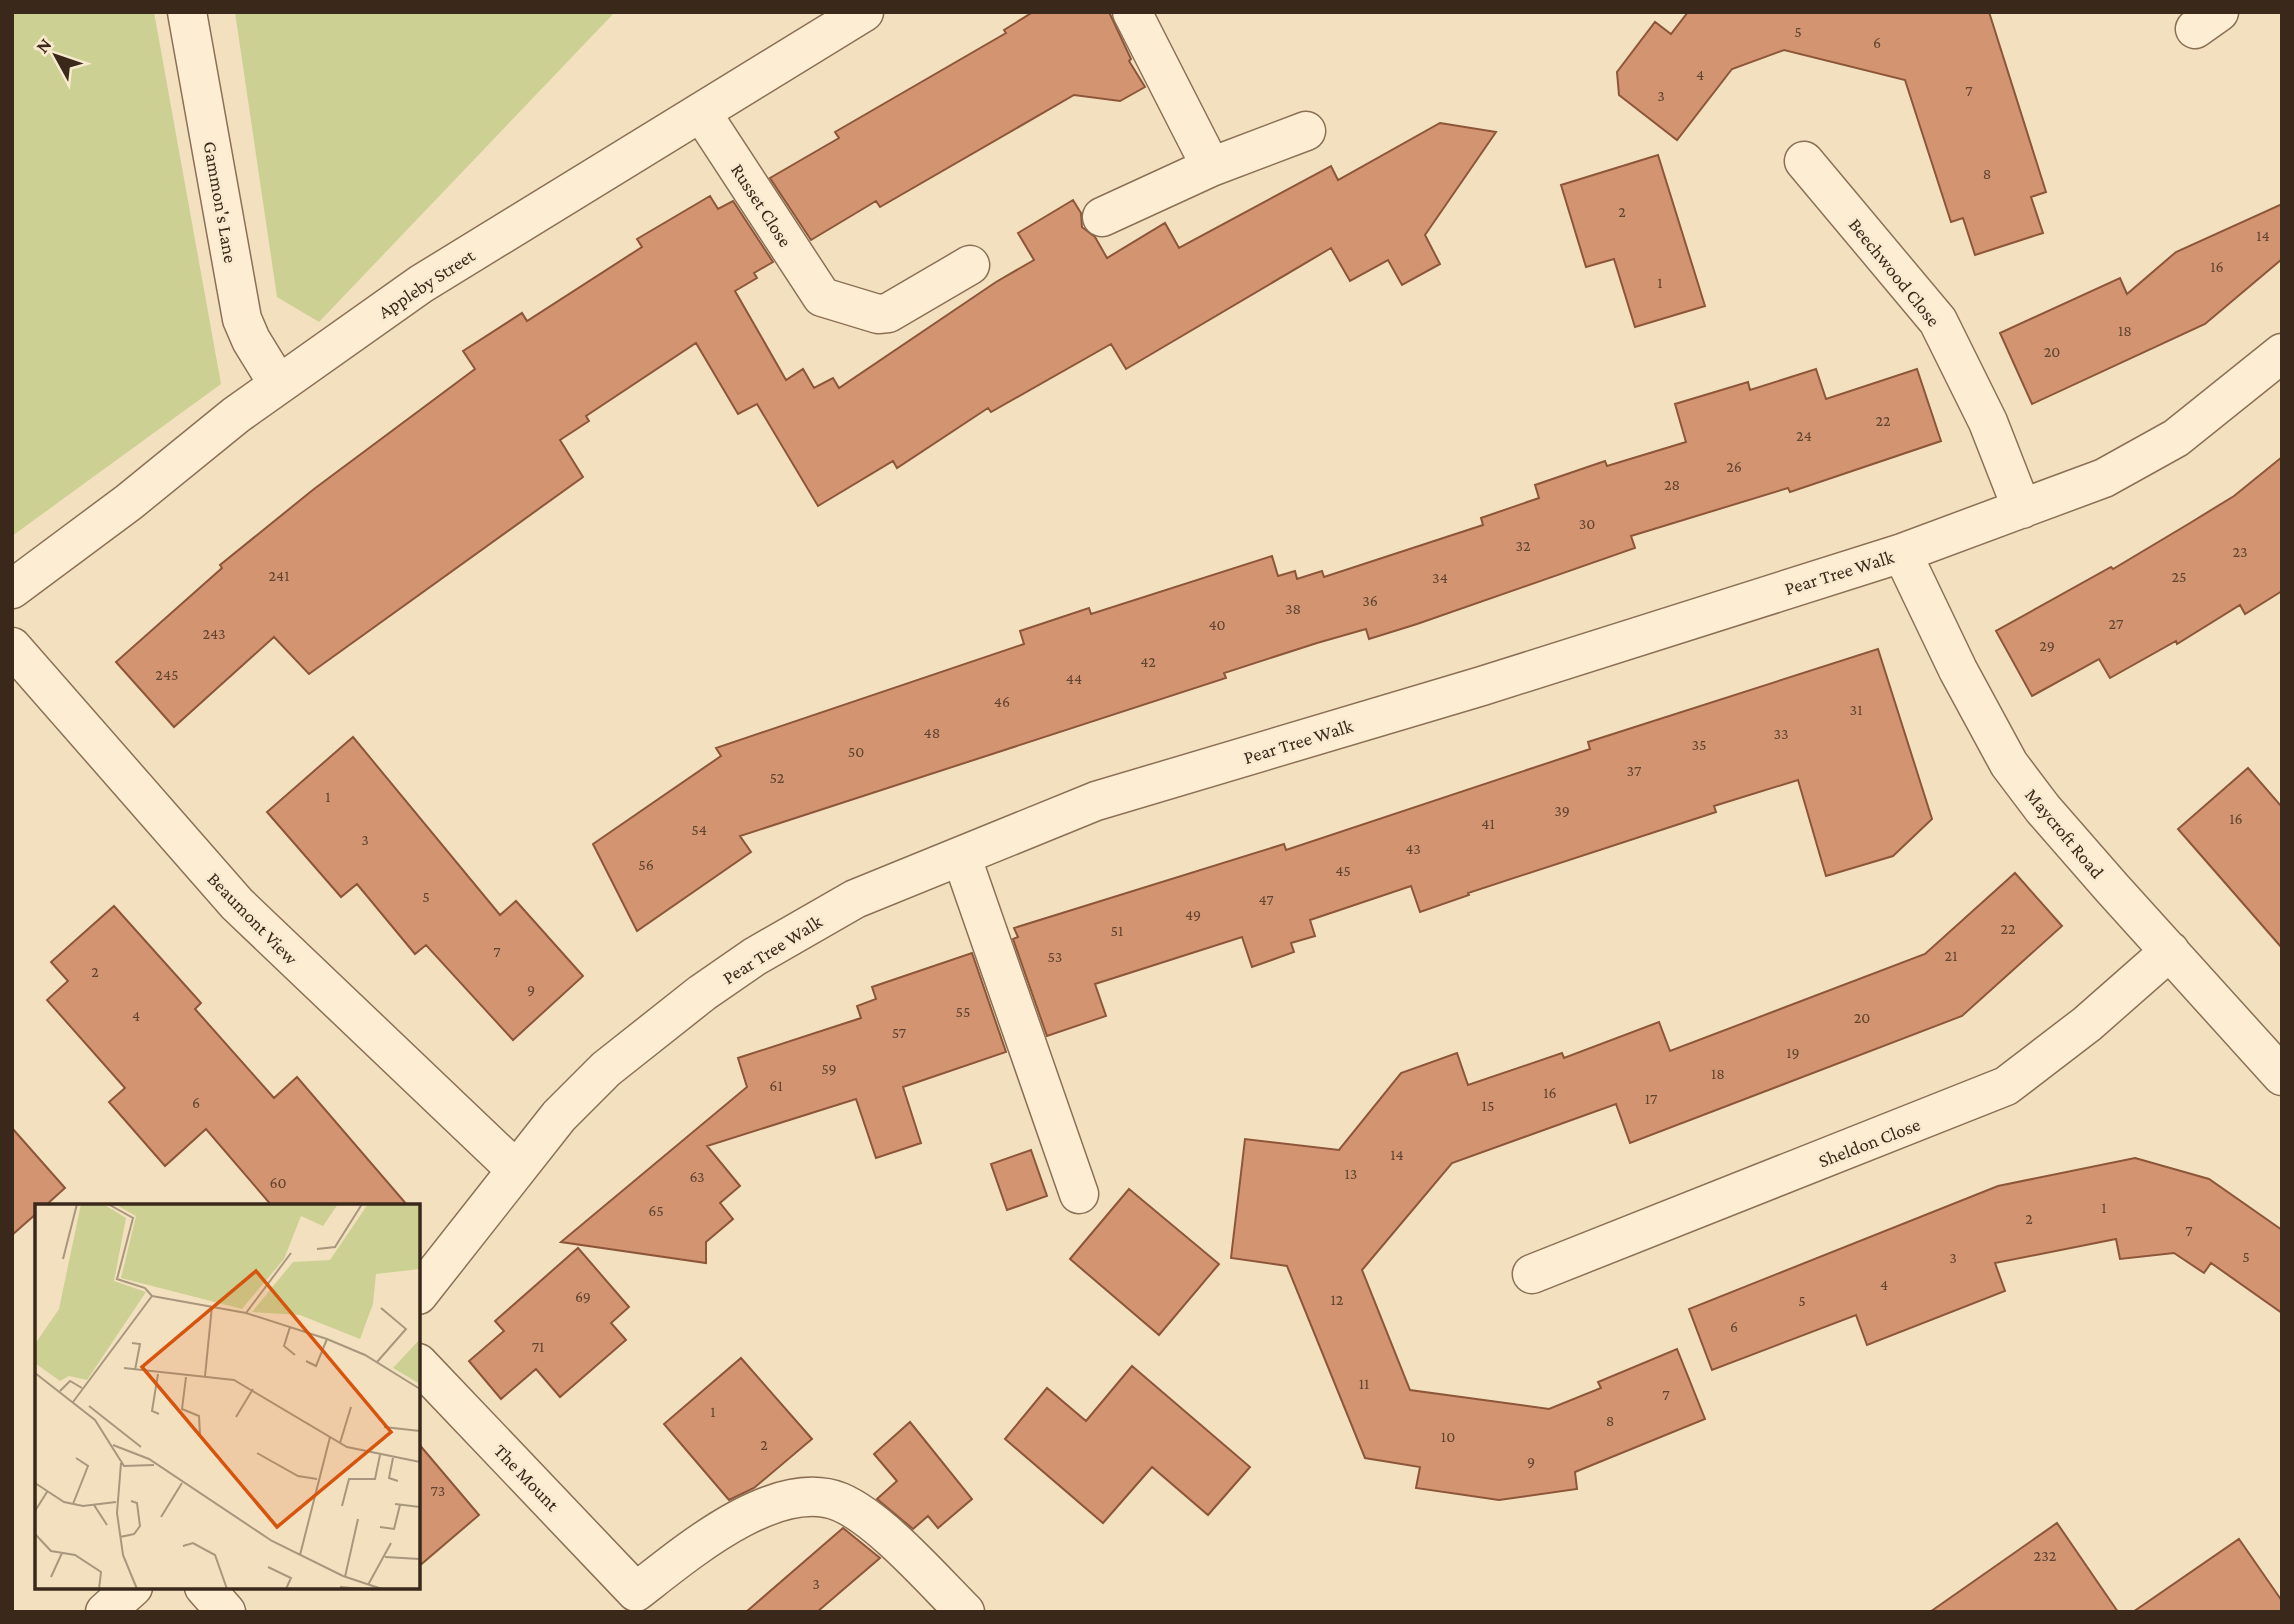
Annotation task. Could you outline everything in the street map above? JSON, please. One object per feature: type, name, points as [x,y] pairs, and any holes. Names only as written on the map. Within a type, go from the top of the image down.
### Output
[{"type":"street","name":"Gammon's Lane","points":[[187,12],[242,319],[251,341],[278,384]]},
{"type":"street","name":"Appleby Street","points":[[12,589],[278,384],[421,284],[864,12]]},
{"type":"street","points":[[1132,12],[1211,167]]},
{"type":"street","name":"Russet Close","points":[[701,112],[822,297],[878,314],[888,313],[970,265]]},
{"type":"street","points":[[1102,217],[1211,167],[1306,131]]},
{"type":"street","name":"Beechwood Close","points":[[1804,161],[1938,321],[1988,422],[2022,509]]},
{"type":"street","name":"Pear Tree Walk","points":[[420,1292],[559,1116],[606,1069],[702,993],[792,934],[855,899],[962,858],[1096,801],[1482,686],[1902,553],[2104,478],[2176,438],[2282,353]]},
{"type":"street","name":"Maycroft Road","points":[[1902,553],[1958,670],[2009,764],[2042,809],[2282,1076]]},
{"type":"street","name":"Beaumont View","points":[[12,647],[237,904],[515,1170]]},
{"type":"street","points":[[962,858],[1079,1195]]},
{"type":"street","name":"Sheldon Close","points":[[1532,1274],[2006,1086],[2079,1032],[2170,951]]},
{"type":"street","name":"The Mount","points":[[420,1365],[636,1592],[707,1538],[781,1500],[809,1498],[837,1501],[856,1511],[914,1561],[965,1612]]},
{"type":"street","points":[[106,1612],[131,1589]]},
{"type":"street","points":[[206,1589],[226,1612]]},
{"type":"green space","points":[[12,12],[154,12],[221,384],[12,536]]},
{"type":"green space","points":[[235,12],[615,12],[319,322],[277,297]]},
{"type":"building","points":[[1033,12],[1109,12],[1131,59],[1129,61],[1145,87],[1120,101],[1074,95],[880,207],[876,201],[811,240],[770,178],[839,138],[835,132],[1006,33],[1004,30]]},
{"type":"building","points":[[1688,12],[1989,12],[2046,192],[2031,197],[2043,233],[1975,255],[1963,218],[1951,222],[1905,80],[1784,50],[1732,69],[1677,140],[1619,95],[1617,72],[1655,22],[1671,34]]},
{"type":"building","points":[[1440,123],[1496,132],[1425,235],[1440,264],[1402,285],[1388,260],[1350,281],[1331,248],[1126,369],[1111,344],[991,412],[988,408],[897,468],[893,461],[818,506],[757,404],[738,414],[696,343],[586,416],[589,421],[560,440],[583,477],[309,674],[274,637],[174,727],[116,662],[222,568],[220,565],[314,489],[475,369],[463,351],[522,313],[527,321],[642,247],[637,239],[710,196],[718,209],[733,201],[773,262],[754,273],[757,278],[735,291],[786,380],[803,369],[814,388],[833,378],[839,388],[996,282],[1034,260],[1018,233],[1073,200],[1081,213],[1082,227],[1095,237],[1107,258],[1165,223],[1179,248],[1331,166],[1338,180]]},
{"type":"building","points":[[1658,155],[1705,306],[1635,327],[1614,259],[1586,267],[1561,185]]},
{"type":"building","points":[[2282,204],[2282,259],[2205,324],[2032,404],[2000,333],[2120,278],[2127,294],[2176,252]]},
{"type":"building","points":[[1816,369],[1826,399],[1917,369],[1941,441],[1790,492],[1788,488],[1631,536],[1635,548],[1417,624],[1369,639],[1366,629],[1317,643],[1224,673],[1226,678],[740,836],[751,852],[637,931],[593,844],[721,756],[716,748],[1024,644],[1020,631],[1089,608],[1091,614],[1272,556],[1278,576],[1295,571],[1297,579],[1322,571],[1324,577],[1483,525],[1481,518],[1539,498],[1535,485],[1605,461],[1607,466],[1686,442],[1675,404],[1748,382],[1750,390]]},
{"type":"building","points":[[2282,457],[2282,591],[2245,614],[2240,605],[2177,644],[2176,641],[2110,678],[2099,659],[2032,696],[1996,631],[2111,567],[2113,569],[2190,523],[2234,496]]},
{"type":"building","points":[[1878,649],[1932,819],[1893,856],[1826,876],[1798,780],[1714,806],[1716,812],[1468,893],[1469,895],[1420,912],[1411,886],[1310,920],[1315,936],[1291,943],[1294,952],[1252,967],[1242,937],[1095,984],[1106,1016],[1047,1036],[1013,939],[1018,937],[1014,928],[1284,844],[1286,850],[1590,749],[1588,742]]},
{"type":"building","points":[[353,737],[500,915],[516,901],[583,976],[513,1040],[426,945],[415,954],[357,884],[341,897],[267,812]]},
{"type":"building","points":[[2248,768],[2282,807],[2282,948],[2178,829]]},
{"type":"building","points":[[2015,873],[2062,926],[1962,1016],[1630,1143],[1616,1104],[1452,1163],[1362,1270],[1410,1390],[1549,1409],[1601,1388],[1598,1382],[1677,1349],[1705,1419],[1575,1472],[1577,1489],[1499,1500],[1416,1488],[1420,1467],[1365,1458],[1287,1266],[1231,1258],[1245,1139],[1339,1150],[1401,1073],[1457,1053],[1468,1085],[1562,1053],[1564,1058],[1659,1022],[1670,1051],[1925,954]]},
{"type":"building","points":[[114,906],[201,1003],[195,1009],[274,1098],[297,1077],[406,1204],[270,1204],[206,1129],[165,1166],[109,1102],[125,1088],[47,1000],[68,981],[51,962]]},
{"type":"building","points":[[972,953],[1006,1052],[903,1087],[921,1143],[876,1158],[856,1099],[707,1146],[740,1186],[720,1203],[733,1219],[706,1242],[706,1263],[561,1242],[747,1087],[738,1058],[861,1018],[857,1006],[876,999],[872,987]]},
{"type":"building","points":[[12,1128],[65,1188],[47,1204],[35,1204],[35,1215],[12,1235]]},
{"type":"building","points":[[1031,1150],[1047,1196],[1007,1210],[991,1164]]},
{"type":"building","points":[[2135,1158],[2209,1179],[2282,1230],[2282,1313],[2211,1263],[2204,1273],[2174,1253],[2120,1259],[2116,1239],[1995,1263],[2005,1291],[1867,1345],[1856,1315],[1712,1370],[1689,1309],[1998,1186]]},
{"type":"building","points":[[1129,1189],[1219,1264],[1159,1335],[1070,1259]]},
{"type":"building","points":[[578,1248],[629,1307],[611,1323],[626,1340],[560,1397],[536,1369],[501,1399],[469,1361],[504,1331],[495,1321]]},
{"type":"building","points":[[741,1358],[812,1439],[754,1488],[729,1500],[664,1424]]},
{"type":"building","points":[[1132,1366],[1250,1467],[1208,1515],[1152,1467],[1103,1523],[1005,1439],[1047,1388],[1086,1421]]},
{"type":"building","points":[[910,1422],[972,1499],[938,1528],[928,1516],[913,1529],[877,1499],[897,1481],[874,1454]]},
{"type":"building","points":[[420,1445],[479,1515],[420,1565]]},
{"type":"building","points":[[2057,1523],[2118,1612],[1930,1612]]},
{"type":"building","points":[[843,1528],[880,1558],[817,1612],[746,1612]]},
{"type":"building","points":[[2239,1539],[2282,1601],[2282,1612],[2133,1612]]}]
